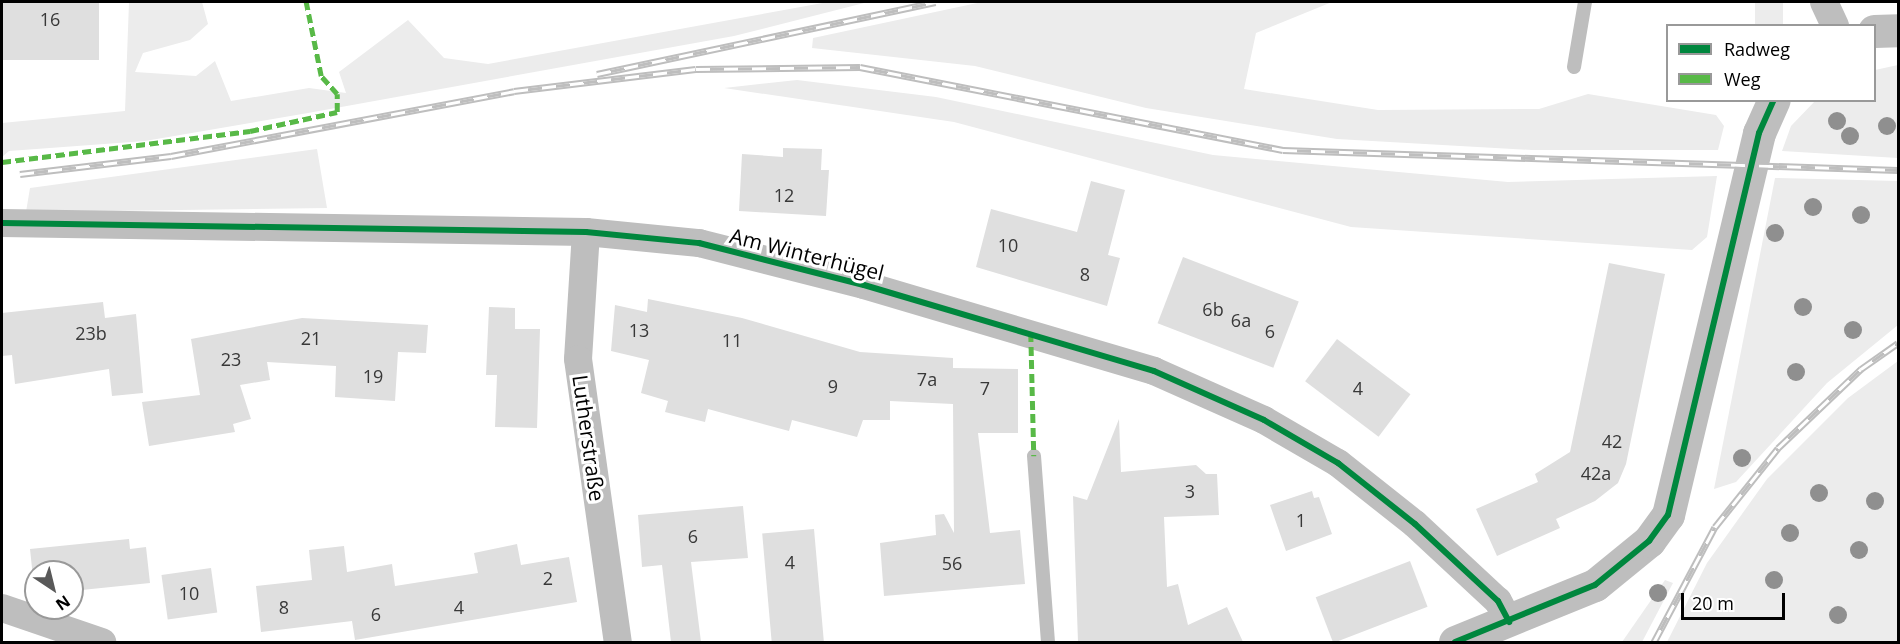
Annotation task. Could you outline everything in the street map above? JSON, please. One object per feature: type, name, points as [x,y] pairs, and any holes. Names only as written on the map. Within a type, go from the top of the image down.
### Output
[{"type":"street","points":[[1824,2],[1834,24]]},
{"type":"street","points":[[1876,31],[1899,30]]},
{"type":"street","points":[[1455,642],[1509,622],[1595,585],[1649,542],[1668,514],[1759,132],[1773,102]]},
{"type":"street","name":"Am Winterhügel","points":[[2,223],[586,232],[699,243],[864,285],[1154,371],[1264,420],[1338,463],[1415,524],[1498,601],[1509,622]]},
{"type":"street","name":"Lutherstraße","points":[[586,232],[578,359],[611,641]]},
{"type":"street","points":[[2,608],[102,642]]},
{"type":"lane","points":[[1574,67],[1585,2]]},
{"type":"lane","points":[[1034,456],[1048,642]]},
{"type":"shaded area","points":[[129,2],[202,2],[208,24],[190,40],[143,53],[135,72],[196,76],[215,61],[231,101],[309,88],[346,93],[339,72],[408,20],[444,58],[488,64],[828,2],[868,2],[734,36],[308,113],[145,141],[9,151],[2,157],[2,123],[125,111]]},
{"type":"shaded area","points":[[982,2],[1332,2],[1256,33],[1244,89],[1378,110],[1539,109],[1588,94],[1716,115],[1724,126],[1718,150],[1532,150],[1337,139],[1146,108],[975,66],[812,48],[813,38]]},
{"type":"shaded area","points":[[1755,2],[1783,2],[1783,24],[1755,24]]},
{"type":"shaded area","points":[[1898,65],[1898,158],[1782,151],[1791,126],[1814,102],[1876,102],[1876,70]]},
{"type":"shaded area","points":[[797,80],[936,97],[1213,155],[1508,182],[1717,176],[1707,237],[1692,250],[1351,227],[954,122],[724,88]]},
{"type":"shaded area","points":[[317,149],[327,208],[26,212],[30,188]]},
{"type":"shaded area","points":[[1775,178],[1898,181],[1898,325],[1827,383],[1736,482],[1714,489]]},
{"type":"shaded area","points":[[1898,361],[1898,642],[1667,642],[1707,563],[1767,479],[1848,398]]},
{"type":"shaded area","points":[[1665,580],[1673,583],[1642,642],[1622,642]]},
{"type":"building","points":[[2,2],[99,2],[99,60],[2,60]]},
{"type":"building","points":[[783,148],[822,149],[821,170],[829,170],[826,216],[739,211],[742,154],[783,157]]},
{"type":"building","points":[[1091,181],[1125,190],[1108,255],[1120,258],[1107,306],[976,267],[991,209],[1077,232]]},
{"type":"building","points":[[1183,257],[1299,301],[1273,368],[1158,323]]},
{"type":"building","points":[[1609,263],[1665,274],[1626,464],[1618,483],[1595,501],[1556,519],[1560,528],[1497,556],[1476,509],[1538,482],[1535,474],[1570,452]]},
{"type":"building","points":[[648,299],[742,318],[860,352],[953,358],[953,368],[1018,369],[1018,433],[978,433],[990,533],[1020,530],[1025,584],[884,596],[880,543],[936,535],[935,515],[944,514],[954,533],[953,404],[890,401],[890,420],[863,420],[857,437],[792,420],[789,431],[708,409],[705,422],[665,412],[668,401],[641,393],[649,360],[611,351],[615,305],[647,312]]},
{"type":"building","points":[[103,302],[105,318],[136,314],[143,393],[112,396],[109,369],[15,384],[12,355],[2,356],[2,313]]},
{"type":"building","points":[[489,307],[515,308],[515,329],[540,329],[537,428],[495,427],[497,375],[486,375]]},
{"type":"building","points":[[302,318],[428,325],[426,353],[398,352],[395,401],[335,397],[336,366],[267,362],[270,380],[240,385],[251,419],[233,424],[235,432],[149,446],[142,402],[200,395],[191,339]]},
{"type":"building","points":[[1337,339],[1410,394],[1379,437],[1305,381]]},
{"type":"building","points":[[1119,419],[1121,472],[1196,465],[1206,474],[1217,474],[1219,515],[1164,517],[1167,587],[1178,584],[1188,625],[1227,607],[1243,642],[1078,642],[1073,496],[1087,500]]},
{"type":"building","points":[[1312,491],[1314,498],[1319,497],[1332,534],[1286,551],[1270,505]]},
{"type":"building","points":[[743,506],[748,558],[691,562],[701,642],[671,642],[662,565],[642,567],[638,515]]},
{"type":"building","points":[[814,529],[824,642],[772,642],[762,534]]},
{"type":"building","points":[[129,539],[130,549],[146,547],[150,583],[84,590],[84,560],[31,560],[30,549]]},
{"type":"building","points":[[517,544],[521,565],[569,557],[577,602],[355,640],[352,621],[261,632],[256,586],[312,580],[309,550],[344,546],[347,572],[392,564],[395,586],[478,573],[474,553]]},
{"type":"building","points":[[1410,561],[1428,607],[1333,642],[1316,597]]},
{"type":"building","points":[[211,568],[217,613],[168,620],[161,575]]},
{"type":"railway","points":[[597,74],[935,2]]},
{"type":"railway","points":[[20,174],[171,156],[514,91],[696,69],[860,67],[1283,150],[1898,170]]},
{"type":"railway","points":[[1654,642],[1715,527],[1778,448],[1861,369],[1898,343]]},
{"type":"marked path","points":[[2,162],[250,131],[337,112],[337,94],[321,76],[306,2]]},
{"type":"marked path","points":[[1031,333],[1034,456]]},
{"type":"cycle path","points":[[1455,642],[1595,585],[1649,541],[1668,515],[1759,133],[1773,102]]},
{"type":"cycle path","points":[[2,223],[586,232],[699,243],[864,285],[1154,371],[1264,420],[1338,463],[1415,524],[1498,601],[1509,622]]}]
